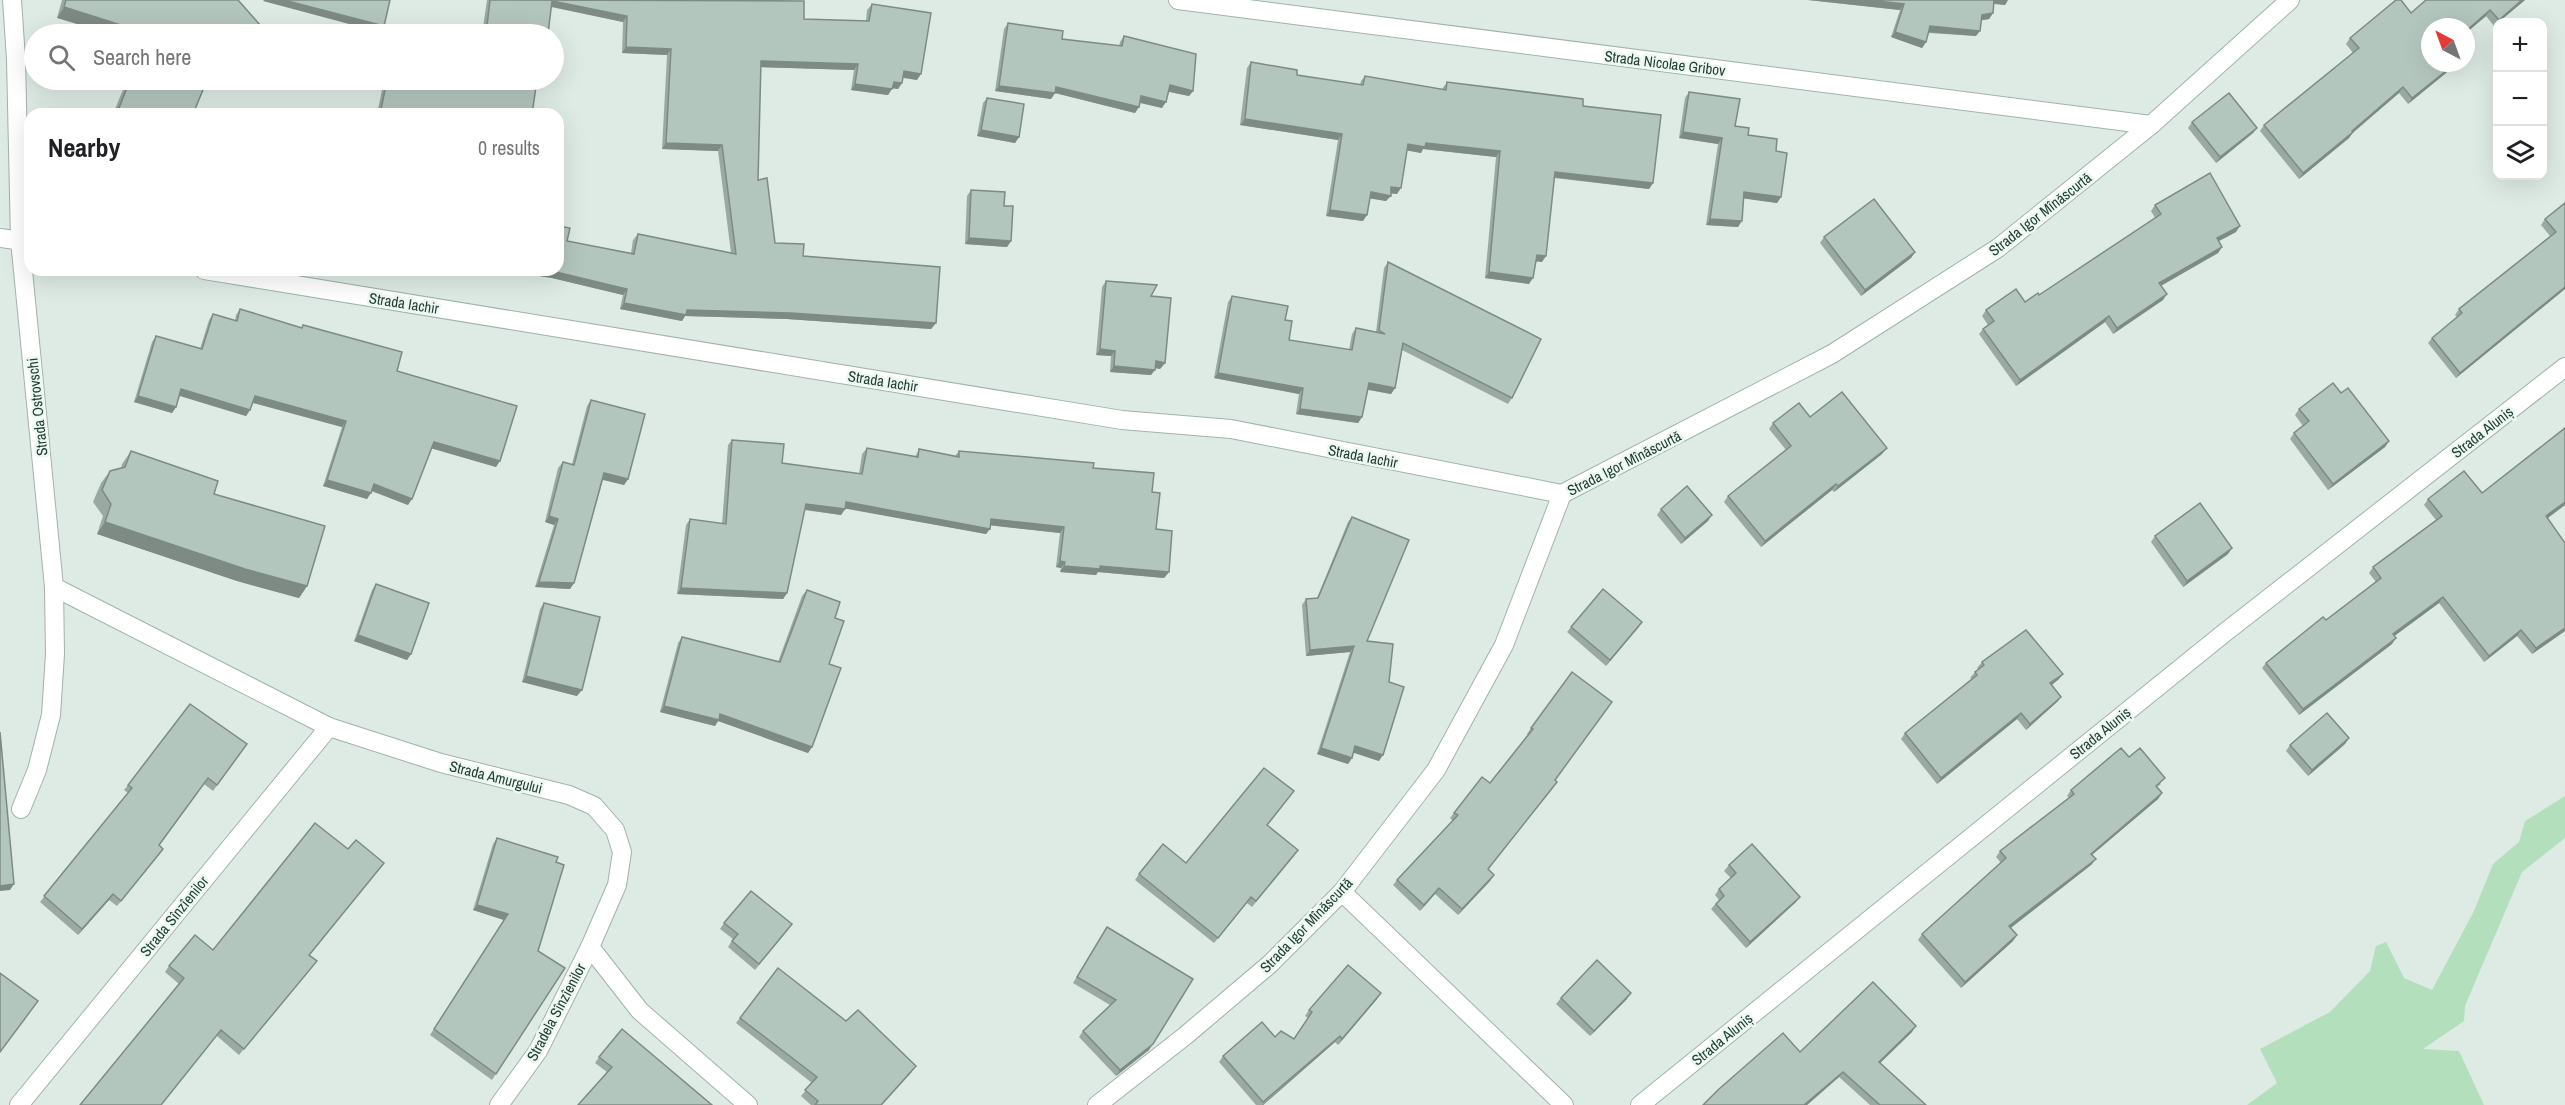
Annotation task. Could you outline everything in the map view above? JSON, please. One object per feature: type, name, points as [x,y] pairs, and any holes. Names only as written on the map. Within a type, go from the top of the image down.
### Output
[{"type":"street","name":"Strada Ostrovschi","points":[[12,0],[24,221]]},
{"type":"street","name":"Strada Nicolae Gribov","points":[[1178,0],[2151,125]]},
{"type":"street","name":"Strada Igor Mînăscurtă","points":[[1097,1105],[1185,1036],[1270,964],[1342,892],[1436,770],[1504,645],[1562,494],[1832,354],[1998,249],[2151,125],[2290,0]]},
{"type":"street","points":[[0,238],[24,241]]},
{"type":"street","name":"Strada Ostrovschi","points":[[21,809],[37,770],[51,715],[55,654],[54,587],[28,276]]},
{"type":"street","name":"Strada Iachir","points":[[241,276],[1122,420],[1231,429],[1562,494]]},
{"type":"street","name":"Strada Aluniș","points":[[1640,1105],[2223,634],[2565,367]]},
{"type":"street","name":"Strada Amurgului","points":[[54,587],[329,727],[441,764],[569,795],[594,806],[615,830],[622,852],[616,885],[590,947]]},
{"type":"street","name":"Strada Sînzîenilor","points":[[19,1105],[329,727]]},
{"type":"street","points":[[1342,892],[1564,1105]]},
{"type":"street","points":[[590,947],[640,1011],[748,1105]]},
{"type":"street","name":"Stradela Sînzîenilor","points":[[499,1105],[538,1051],[590,947]]},
{"type":"green space","points":[[2565,796],[2565,838],[2522,872],[2465,1006],[2464,1021],[2423,1049],[2459,1051],[2484,1105],[2247,1105],[2277,1083],[2260,1049],[2330,1012],[2370,971],[2376,946],[2386,942],[2404,978],[2432,990],[2474,911],[2493,864],[2519,842],[2525,821]]},
{"type":"building","points":[[66,0],[238,0],[259,24],[118,24],[64,7]]},
{"type":"building","points":[[284,0],[390,0],[384,24],[376,24]]},
{"type":"building","points":[[490,0],[804,1],[804,19],[869,21],[872,4],[931,13],[921,74],[904,71],[902,83],[894,82],[892,89],[855,84],[858,64],[761,61],[758,180],[767,178],[775,243],[804,244],[803,256],[940,267],[936,323],[791,313],[687,310],[686,315],[624,303],[627,289],[564,274],[564,227],[570,228],[567,241],[634,254],[638,234],[736,254],[722,145],[666,143],[671,49],[626,47],[627,16],[552,1],[549,24],[487,24]]},
{"type":"building","points":[[1868,0],[1994,0],[1993,13],[1982,15],[1980,31],[1930,26],[1926,42],[1895,32],[1904,4]]},
{"type":"building","points":[[2396,0],[2401,0],[2411,13],[2426,0],[2522,0],[2501,18],[2497,18],[2490,10],[2475,23],[2475,18],[2421,18],[2421,72],[2445,72],[2412,98],[2403,87],[2303,173],[2264,125],[2359,48],[2350,38]]},
{"type":"building","points":[[1008,23],[1063,31],[1062,39],[1122,46],[1124,36],[1196,54],[1193,91],[1170,85],[1166,102],[1141,96],[1139,107],[1056,87],[1055,93],[999,86]]},
{"type":"building","points":[[1251,62],[1297,70],[1297,75],[1363,85],[1365,76],[1446,90],[1447,82],[1583,99],[1583,106],[1661,115],[1653,183],[1555,172],[1546,256],[1537,255],[1533,278],[1489,272],[1500,151],[1426,143],[1425,147],[1408,144],[1401,188],[1391,187],[1391,196],[1371,192],[1367,215],[1330,210],[1342,134],[1245,119]]},
{"type":"building","points":[[126,90],[203,90],[195,108],[119,108]]},
{"type":"building","points":[[385,90],[536,90],[533,108],[381,108]]},
{"type":"building","points":[[1689,92],[1740,99],[1735,126],[1749,128],[1748,135],[1777,139],[1776,151],[1787,153],[1781,197],[1744,192],[1742,221],[1710,219],[1722,138],[1683,132]]},
{"type":"building","points":[[2229,93],[2257,128],[2220,157],[2192,122]]},
{"type":"building","points":[[987,98],[1024,104],[1019,137],[981,130]]},
{"type":"building","points":[[2210,173],[2240,226],[2217,238],[2222,247],[2159,283],[2167,294],[2117,328],[2109,316],[2020,380],[1983,329],[1994,321],[1986,310],[2016,289],[2025,302],[2038,293],[2039,295],[2161,214],[2155,205]]},
{"type":"building","points":[[971,190],[1005,192],[1004,206],[1013,206],[1011,241],[969,238]]},
{"type":"building","points":[[1874,199],[1915,252],[1865,290],[1824,237]]},
{"type":"building","points":[[2565,203],[2565,287],[2460,373],[2432,338],[2462,313],[2459,309],[2556,232],[2545,219]]},
{"type":"building","points":[[1388,262],[1541,339],[1512,398],[1403,343],[1395,388],[1369,383],[1362,417],[1300,409],[1303,388],[1218,373],[1232,296],[1288,306],[1285,320],[1292,321],[1289,340],[1352,350],[1356,328],[1385,334],[1379,330]]},
{"type":"building","points":[[1106,281],[1157,285],[1151,296],[1171,298],[1165,363],[1156,361],[1155,370],[1114,366],[1115,351],[1100,349]]},
{"type":"building","points":[[240,309],[302,328],[303,325],[402,352],[397,371],[517,406],[500,461],[434,442],[412,499],[374,484],[371,493],[327,480],[346,421],[255,396],[250,410],[181,389],[176,407],[138,396],[156,336],[202,349],[213,314],[237,321]]},
{"type":"building","points":[[2333,383],[2341,393],[2348,388],[2389,441],[2333,484],[2294,433],[2309,421],[2299,409]]},
{"type":"building","points":[[1842,392],[1887,448],[1838,486],[1836,484],[1765,541],[1728,496],[1791,446],[1773,423],[1799,403],[1810,417]]},
{"type":"building","points":[[591,400],[645,414],[628,479],[604,473],[574,583],[539,582],[558,519],[549,516],[563,462],[574,465]]},
{"type":"building","points":[[2565,428],[2565,502],[2546,516],[2565,543],[2565,628],[2536,648],[2521,630],[2489,656],[2443,597],[2393,634],[2396,638],[2303,709],[2266,663],[2323,617],[2326,620],[2381,578],[2373,567],[2442,516],[2428,499],[2464,471],[2482,493]]},
{"type":"building","points":[[732,440],[784,444],[782,463],[862,474],[867,448],[918,457],[919,449],[959,457],[959,451],[1094,463],[1093,468],[1154,473],[1152,492],[1160,493],[1156,529],[1172,531],[1169,572],[1100,566],[1100,569],[1064,566],[1065,562],[1060,561],[1064,527],[991,519],[990,529],[846,502],[845,509],[806,504],[787,593],[681,588],[690,519],[726,524]]},
{"type":"building","points":[[131,451],[218,481],[214,494],[325,526],[307,586],[245,569],[105,522],[111,504],[102,490],[110,471],[125,467]]},
{"type":"building","points":[[1687,486],[1712,515],[1685,538],[1661,509]]},
{"type":"building","points":[[2200,503],[2232,548],[2187,581],[2155,536]]},
{"type":"building","points":[[1352,517],[1409,540],[1367,641],[1393,644],[1389,682],[1404,687],[1383,755],[1355,746],[1352,758],[1321,748],[1354,646],[1310,650],[1306,599],[1318,598]]},
{"type":"building","points":[[376,584],[429,603],[411,654],[358,635]]},
{"type":"building","points":[[1603,589],[1642,622],[1610,660],[1571,627]]},
{"type":"building","points":[[807,590],[840,602],[835,618],[844,621],[829,664],[841,668],[812,747],[720,714],[719,720],[664,706],[682,637],[780,662]]},
{"type":"building","points":[[544,603],[600,617],[582,690],[526,676]]},
{"type":"building","points":[[2026,630],[2063,674],[2050,683],[2061,697],[2030,724],[2021,713],[1941,778],[1905,733],[1977,675],[1975,672],[1984,665],[1982,662]]},
{"type":"building","points":[[1572,672],[1612,702],[1555,780],[1557,782],[1488,869],[1494,875],[1462,909],[1439,888],[1424,905],[1397,880],[1458,815],[1454,813],[1482,777],[1490,783],[1533,729],[1531,728]]},
{"type":"building","points":[[190,704],[247,744],[217,785],[208,778],[159,845],[163,849],[121,901],[113,894],[82,929],[44,896],[132,788],[128,785]]},
{"type":"building","points":[[2327,713],[2349,738],[2312,770],[2290,745]]},
{"type":"building","points":[[0,732],[14,884],[0,886]]},
{"type":"building","points":[[2121,748],[2129,757],[2140,748],[2165,778],[2156,786],[2162,793],[2091,854],[2096,859],[2009,926],[2017,935],[1965,982],[1922,934],[2006,858],[2000,851],[2074,794],[2071,790]]},
{"type":"building","points":[[1264,768],[1294,791],[1267,825],[1298,850],[1256,901],[1251,897],[1218,938],[1139,874],[1163,844],[1186,863]]},
{"type":"building","points":[[315,823],[348,849],[356,840],[384,863],[309,955],[317,961],[244,1049],[221,1030],[161,1105],[80,1105],[184,978],[169,966],[195,935],[213,950]]},
{"type":"building","points":[[497,838],[558,857],[556,862],[564,865],[538,951],[565,968],[496,1074],[434,1029],[508,914],[477,905]]},
{"type":"building","points":[[1752,844],[1800,897],[1750,942],[1716,904],[1724,896],[1719,889],[1736,873],[1729,865]]},
{"type":"building","points":[[751,891],[792,924],[759,964],[732,941],[738,934],[724,923]]},
{"type":"building","points":[[1107,927],[1193,979],[1153,1044],[1120,1070],[1083,1031],[1116,1000],[1077,977]]},
{"type":"building","points":[[1597,960],[1631,993],[1594,1031],[1561,998]]},
{"type":"building","points":[[1348,965],[1381,993],[1342,1039],[1340,1036],[1263,1102],[1223,1056],[1262,1022],[1275,1037],[1281,1031],[1294,1039],[1312,1012],[1309,1010]]},
{"type":"building","points":[[778,968],[846,1021],[858,1010],[916,1066],[881,1105],[815,1105],[818,1101],[805,1090],[817,1077],[740,1018]]},
{"type":"building","points":[[0,973],[38,1001],[0,1052]]},
{"type":"building","points":[[1873,982],[1916,1026],[1879,1062],[1926,1105],[1880,1105],[1843,1072],[1804,1105],[1703,1105],[1783,1033],[1800,1052]]},
{"type":"building","points":[[622,1029],[712,1105],[578,1105],[612,1067],[599,1057]]}]
